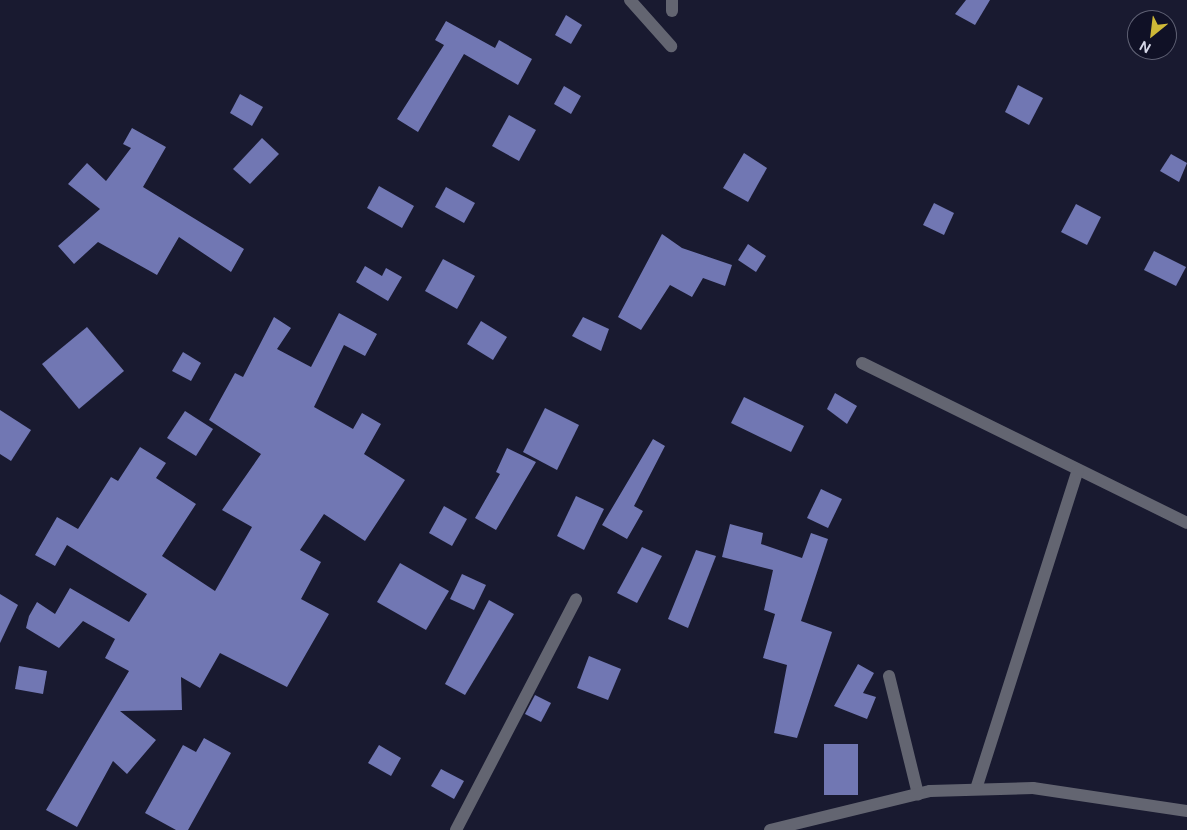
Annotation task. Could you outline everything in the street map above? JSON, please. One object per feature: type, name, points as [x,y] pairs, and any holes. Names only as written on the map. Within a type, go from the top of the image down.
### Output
[{"type":"street","points":[[630,0],[671,46]]},
{"type":"street","points":[[862,363],[1187,523]]},
{"type":"street","points":[[976,789],[1078,470]]},
{"type":"street","points":[[456,830],[576,598]]},
{"type":"street","points":[[889,676],[918,794]]},
{"type":"street","points":[[770,830],[918,794],[976,789],[1033,788],[1187,810]]},
{"type":"building","points":[[966,0],[990,0],[975,25],[955,14]]},
{"type":"building","points":[[566,15],[582,25],[571,44],[555,35]]},
{"type":"building","points":[[446,21],[495,48],[499,40],[532,59],[518,85],[464,54],[418,132],[397,119],[444,45],[435,40]]},
{"type":"building","points":[[1018,85],[1043,98],[1029,125],[1005,112]]},
{"type":"building","points":[[564,86],[581,96],[571,114],[554,104]]},
{"type":"building","points":[[240,94],[263,107],[252,126],[230,113]]},
{"type":"building","points":[[509,115],[536,130],[519,161],[492,146]]},
{"type":"building","points":[[132,128],[166,147],[143,187],[244,249],[231,272],[179,237],[157,275],[98,242],[74,264],[58,246],[100,209],[68,184],[87,163],[106,181],[131,148],[123,144]]},
{"type":"building","points":[[262,138],[279,154],[250,184],[233,169]]},
{"type":"building","points":[[744,153],[767,168],[748,202],[723,188]]},
{"type":"building","points":[[1171,154],[1187,163],[1179,182],[1160,171]]},
{"type":"building","points":[[379,186],[414,206],[402,228],[367,208]]},
{"type":"building","points":[[446,187],[475,203],[464,223],[435,207]]},
{"type":"building","points":[[934,203],[954,213],[944,235],[923,225]]},
{"type":"building","points":[[1076,204],[1101,217],[1087,245],[1061,232]]},
{"type":"building","points":[[662,234],[682,248],[732,265],[725,286],[703,278],[692,297],[670,285],[641,330],[618,317]]},
{"type":"building","points":[[748,244],[766,256],[756,272],[738,260]]},
{"type":"building","points":[[1154,251],[1186,267],[1176,286],[1144,270]]},
{"type":"building","points":[[443,259],[475,276],[457,309],[425,291]]},
{"type":"building","points":[[365,266],[382,276],[386,268],[402,277],[388,301],[356,282]]},
{"type":"building","points":[[339,313],[377,334],[365,356],[344,345],[314,407],[353,429],[362,413],[381,424],[364,454],[405,480],[365,541],[324,514],[300,550],[321,562],[301,599],[329,614],[287,687],[220,653],[200,688],[181,677],[182,710],[120,711],[156,740],[127,774],[113,761],[77,827],[46,810],[129,671],[105,658],[115,639],[83,621],[59,648],[26,628],[29,616],[37,602],[55,614],[70,588],[129,622],[147,594],[67,545],[55,566],[35,555],[57,517],[78,529],[111,477],[118,481],[140,447],[166,463],[156,478],[196,504],[162,556],[215,591],[252,527],[222,510],[261,454],[209,420],[235,373],[243,377],[274,317],[291,328],[277,349],[311,367]]},
{"type":"building","points":[[583,317],[609,329],[601,351],[572,336]]},
{"type":"building","points":[[481,321],[507,337],[493,360],[467,344]]},
{"type":"building","points":[[87,327],[124,371],[79,409],[42,364]]},
{"type":"building","points":[[183,352],[201,363],[191,381],[172,371]]},
{"type":"building","points":[[835,393],[857,406],[847,424],[827,409]]},
{"type":"building","points":[[744,397],[804,426],[791,452],[731,423]]},
{"type":"building","points":[[545,408],[579,425],[557,470],[523,452]]},
{"type":"building","points":[[0,410],[31,430],[11,461],[0,454]]},
{"type":"building","points":[[185,411],[213,429],[196,456],[167,438]]},
{"type":"building","points":[[653,439],[665,446],[634,506],[643,511],[627,539],[602,525]]},
{"type":"building","points":[[507,448],[536,462],[496,530],[475,518],[500,474],[496,472]]},
{"type":"building","points":[[821,489],[842,499],[828,528],[807,518]]},
{"type":"building","points":[[576,496],[604,509],[584,550],[557,536]]},
{"type":"building","points":[[444,506],[467,519],[452,546],[429,533]]},
{"type":"building","points":[[730,524],[763,533],[761,544],[802,558],[811,533],[828,539],[801,621],[832,632],[797,738],[774,733],[787,665],[763,658],[775,614],[764,610],[773,570],[722,557]]},
{"type":"building","points":[[642,547],[662,556],[637,603],[617,593]]},
{"type":"building","points":[[696,550],[716,556],[688,628],[668,619]]},
{"type":"building","points":[[400,563],[449,591],[426,630],[377,602]]},
{"type":"building","points":[[462,574],[486,585],[474,610],[450,599]]},
{"type":"building","points":[[0,594],[18,605],[0,643]]},
{"type":"building","points":[[489,600],[514,614],[465,695],[445,684]]},
{"type":"building","points":[[589,656],[621,669],[608,700],[577,688]]},
{"type":"building","points":[[858,664],[874,673],[863,693],[876,697],[867,719],[834,706]]},
{"type":"building","points":[[19,666],[47,671],[43,694],[15,689]]},
{"type":"building","points":[[535,695],[551,703],[541,722],[525,714]]},
{"type":"building","points":[[204,738],[231,753],[188,830],[176,830],[145,813],[183,745],[196,752]]},
{"type":"building","points":[[824,744],[858,744],[858,795],[824,795]]},
{"type":"building","points":[[379,745],[401,758],[391,776],[368,763]]},
{"type":"building","points":[[441,769],[464,781],[454,799],[431,786]]}]
